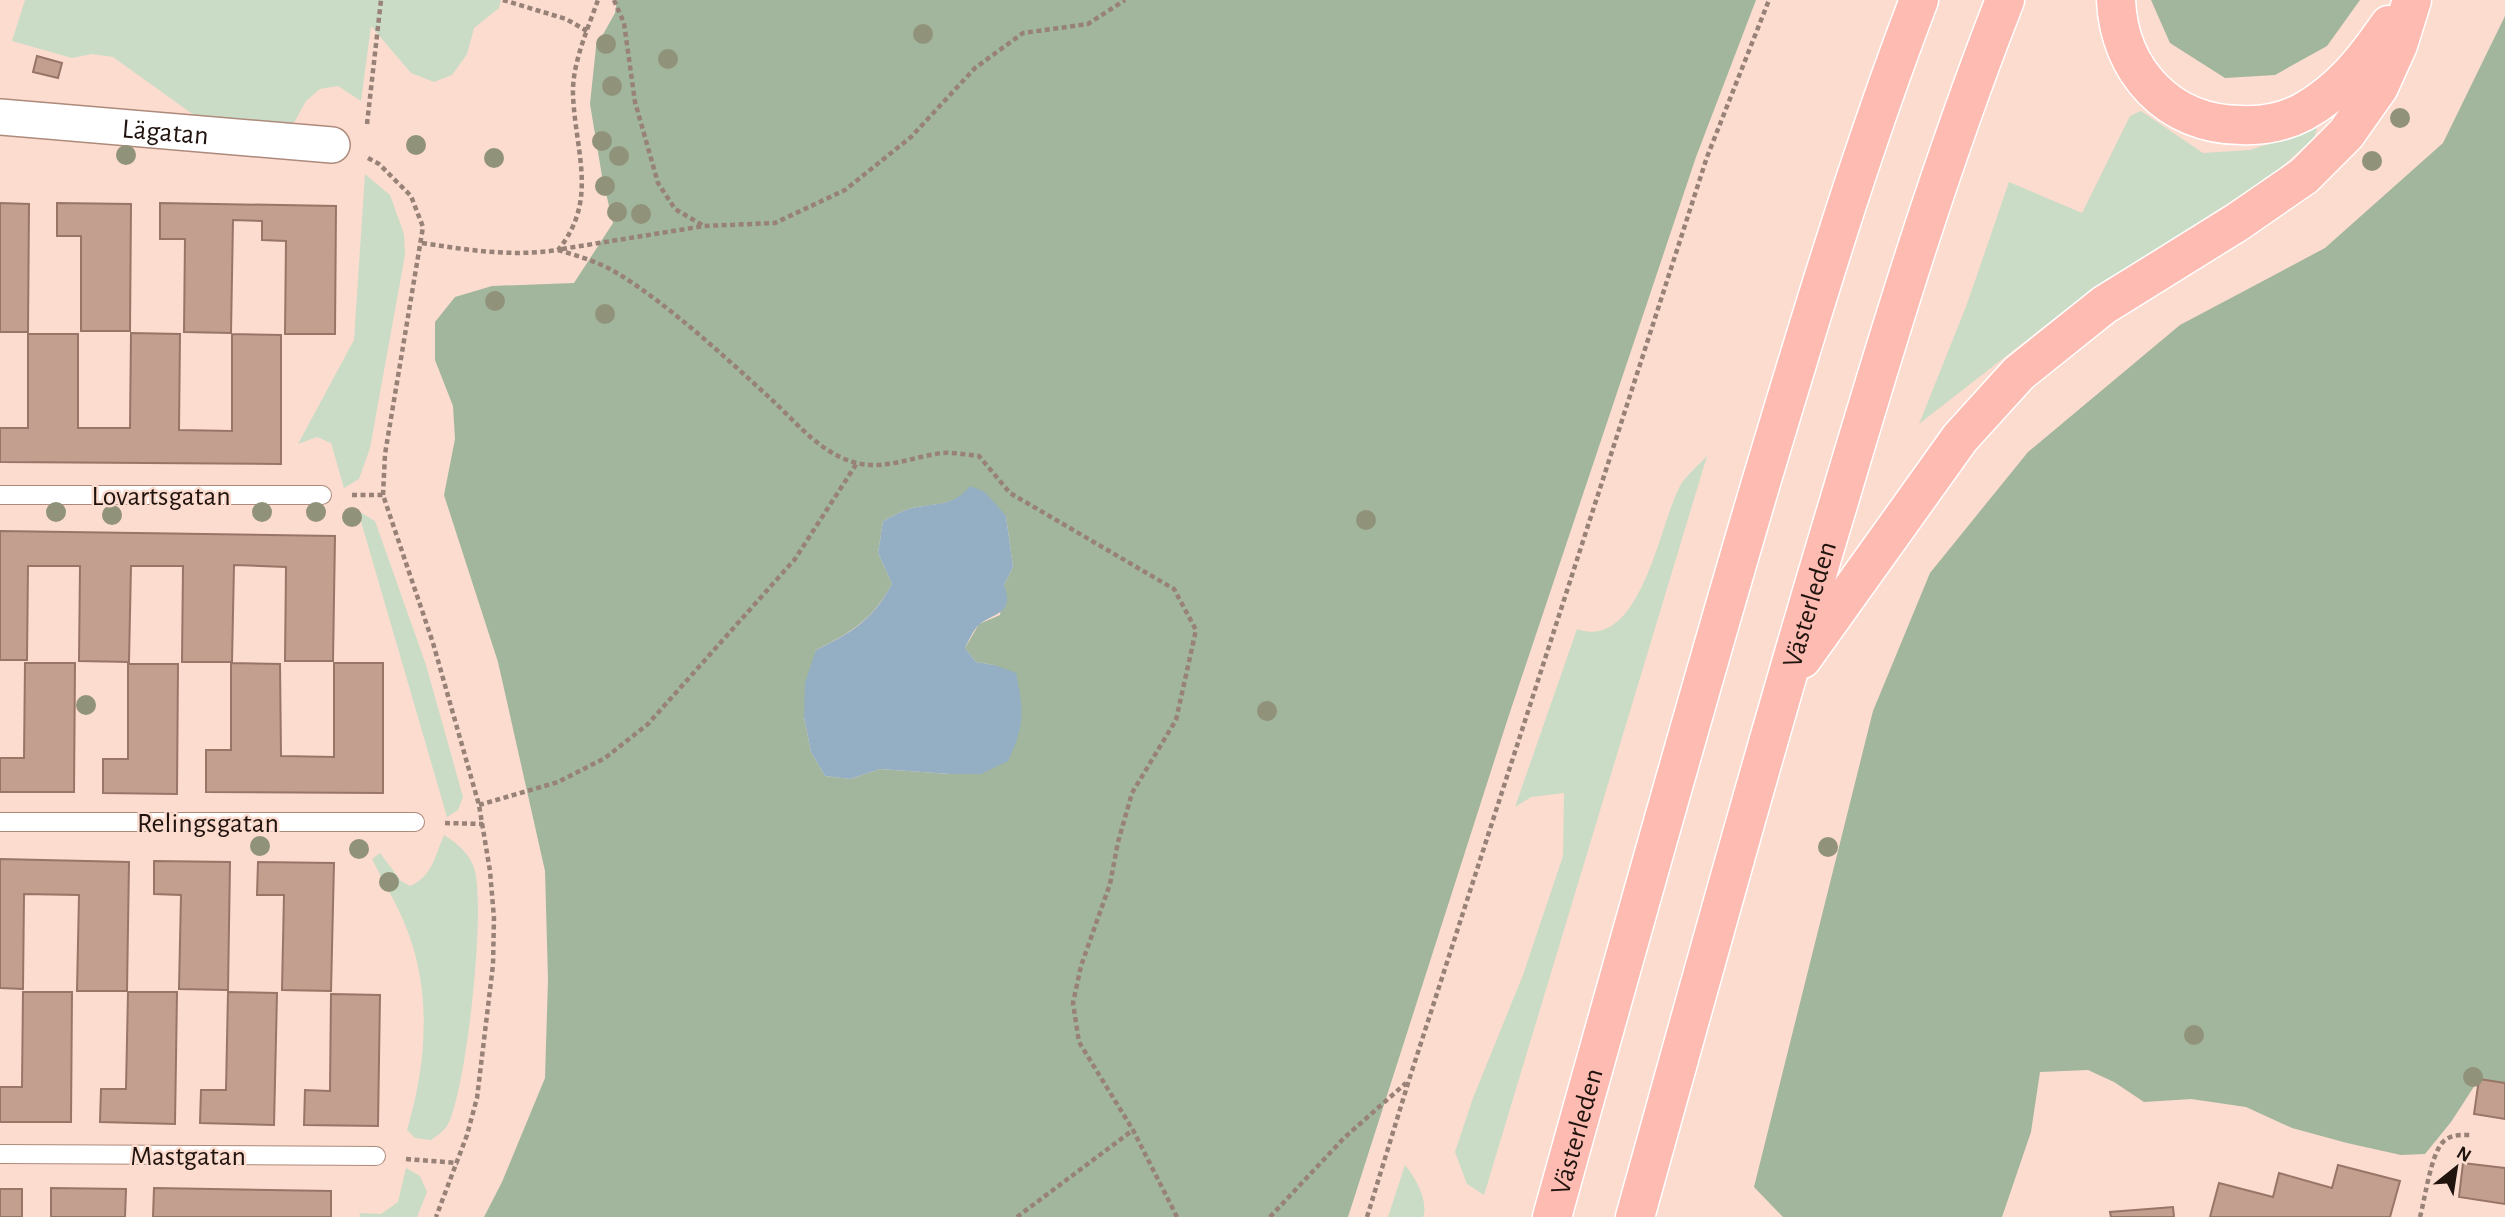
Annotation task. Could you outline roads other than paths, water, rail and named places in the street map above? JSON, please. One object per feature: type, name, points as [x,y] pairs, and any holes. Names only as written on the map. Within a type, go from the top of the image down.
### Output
[{"type":"highway","name":"Västerleden","points":[[1552,1217],[1708,662],[1809,321],[1899,50],[1919,0]]},
{"type":"highway","name":"Västerleden","points":[[1635,1217],[1783,687],[1886,343],[1975,77],[2004,0]]},
{"type":"highway","points":[[2116,0],[2116,14],[2124,48],[2147,86],[2183,113],[2221,125],[2265,125],[2302,113],[2334,92],[2365,60],[2406,0]]},
{"type":"highway","points":[[1783,687],[1960,438],[2019,373],[2104,305],[2236,223],[2304,176],[2346,134],[2379,87],[2398,45],[2412,0]]},
{"type":"street","name":"Lägatan","points":[[0,117],[347,150]]},
{"type":"lane","name":"Lovartsgatan","points":[[0,495],[322,495]]},
{"type":"lane","name":"Relingsgatan","points":[[0,822],[415,822]]},
{"type":"lane","name":"Mastgatan","points":[[0,1154],[376,1156]]},
{"type":"water","points":[[970,486],[985,492],[1006,516],[1013,567],[1004,585],[1007,594],[1006,606],[978,625],[965,648],[976,662],[1016,673],[1021,698],[1021,718],[1018,737],[1008,761],[981,774],[880,769],[850,779],[825,776],[811,752],[804,717],[805,683],[816,650],[860,624],[876,608],[892,584],[878,553],[883,521],[912,508],[955,499]]}]
